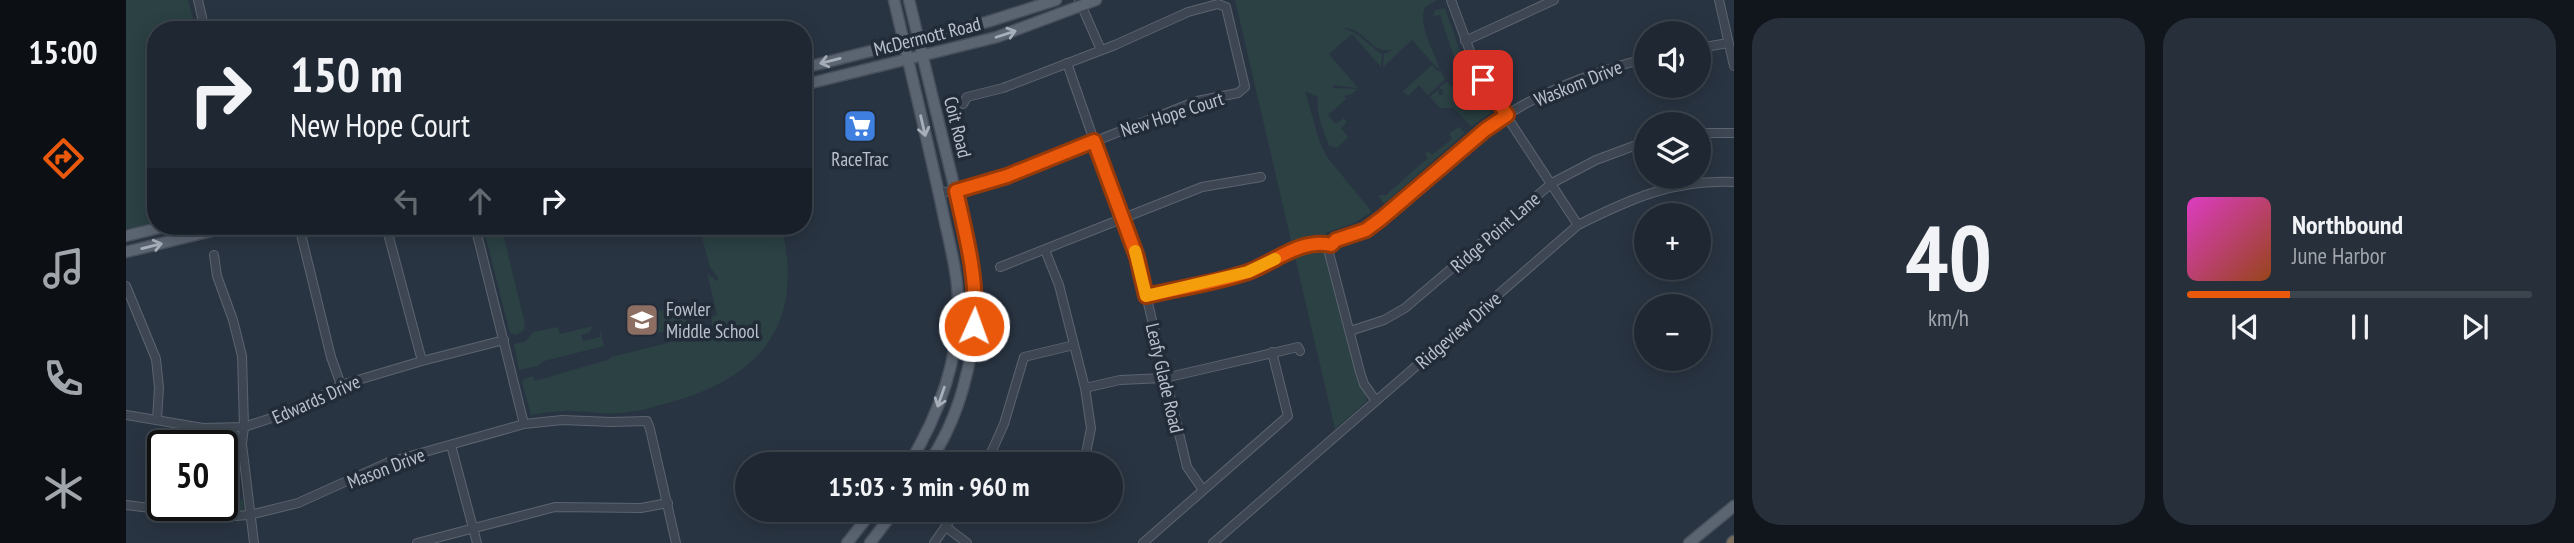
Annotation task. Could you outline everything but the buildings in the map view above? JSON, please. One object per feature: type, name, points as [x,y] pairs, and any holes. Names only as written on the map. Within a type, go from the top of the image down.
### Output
[{"type":"main road","name":"Coit Road","points":[[894,0],[939,193],[957,286],[956,340],[949,372],[936,412],[915,452]]},
{"type":"main road","name":"Coit Road","points":[[909,0],[972,260],[976,301],[963,394],[936,452]]},
{"type":"main road","name":"McDermott Road","points":[[812,66],[987,22],[1056,0]]},
{"type":"main road","name":"McDermott Road","points":[[812,83],[997,37],[1080,3],[1096,0]]},
{"type":"main road","points":[[126,236],[147,231]]},
{"type":"main road","points":[[177,235],[178,239]]},
{"type":"main road","points":[[126,252],[195,235]]},
{"type":"main road","points":[[1689,543],[1734,506]]},
{"type":"main road","points":[[848,543],[864,522]]},
{"type":"main road","points":[[870,543],[885,522]]},
{"type":"street","points":[[203,21],[199,1],[211,0]]},
{"type":"street","points":[[1451,0],[1478,73],[1578,225]]},
{"type":"street","points":[[1465,41],[1554,0]]},
{"type":"street","points":[[1719,0],[1734,66]]},
{"type":"street","points":[[963,104],[967,97],[1003,88],[1101,50],[1080,3]]},
{"type":"street","name":"New Hope Court","points":[[939,193],[956,191],[1007,176],[1197,101],[1238,93],[1245,87],[1226,7],[1218,4],[1188,12],[1101,50]]},
{"type":"street","points":[[1711,46],[1728,43]]},
{"type":"street","name":"Waskom Drive","points":[[1146,296],[1248,272],[1300,247],[1319,242],[1331,245],[1336,240],[1366,230],[1485,130],[1507,115],[1547,92],[1634,62]]},
{"type":"street","name":"Leafy Glade Road","points":[[1067,63],[1137,257],[1186,467],[1203,490]]},
{"type":"street","points":[[1711,133],[1734,133]]},
{"type":"street","name":"Ridge Point Lane","points":[[1350,331],[1384,320],[1405,308],[1552,183],[1596,160],[1634,146]]},
{"type":"street","points":[[1000,267],[1202,187],[1261,177]]},
{"type":"street","name":"Ridgeview Drive","points":[[1213,543],[1578,225],[1629,200],[1659,190],[1693,183],[1734,183]]},
{"type":"street","points":[[301,235],[331,357],[341,385]]},
{"type":"street","points":[[388,235],[422,361]]},
{"type":"street","points":[[477,235],[524,424]]},
{"type":"street","points":[[1331,245],[1329,253],[1364,384],[1376,401]]},
{"type":"street","points":[[1045,250],[1059,285],[1085,388],[1091,428],[1086,452]]},
{"type":"street","points":[[214,255],[217,276],[233,320],[242,356],[242,444],[254,543]]},
{"type":"street","points":[[126,286],[129,304],[146,331],[156,359],[159,388],[157,419]]},
{"type":"street","name":"Edwards Drive","points":[[126,415],[203,428],[244,427],[296,410],[341,385],[504,340]]},
{"type":"street","points":[[991,452],[1004,424],[1024,357],[1073,345]]},
{"type":"street","points":[[1085,388],[1120,380],[1165,378],[1298,347],[1300,351]]},
{"type":"street","points":[[1143,543],[1289,416],[1272,352]]},
{"type":"street","name":"Mason Drive","points":[[126,505],[221,517],[249,515],[298,503],[379,466],[524,424],[562,420],[647,421],[668,502]]},
{"type":"street","points":[[451,445],[477,543]]},
{"type":"street","points":[[417,543],[555,507],[641,508],[668,502],[676,543]]},
{"type":"street","points":[[934,543],[949,522]]},
{"type":"street","points":[[946,527],[967,543]]},
{"type":"green space","points":[[126,0],[188,0],[194,21],[147,21],[147,224],[126,229]]},
{"type":"green space","points":[[1235,0],[1437,0],[1425,7],[1423,22],[1439,68],[1412,40],[1383,67],[1384,54],[1394,49],[1380,49],[1357,32],[1343,28],[1359,36],[1382,54],[1381,67],[1352,34],[1329,54],[1358,88],[1333,85],[1333,88],[1358,89],[1344,96],[1346,99],[1328,115],[1336,124],[1344,118],[1347,122],[1341,128],[1348,137],[1337,148],[1329,146],[1319,115],[1318,97],[1305,91],[1319,140],[1327,157],[1372,212],[1356,222],[1326,233],[1367,401],[1335,429]]},
{"type":"green space","points":[[1445,8],[1471,76],[1463,81],[1457,78],[1461,74],[1457,65],[1459,62],[1455,60],[1440,15],[1433,16],[1435,10]]},
{"type":"green space","points":[[1432,65],[1437,71],[1441,71],[1445,79],[1428,95],[1419,85],[1408,96],[1403,91]]},
{"type":"green space","points":[[1446,82],[1458,90],[1477,86],[1491,113],[1471,126],[1453,108],[1440,108],[1430,97],[1438,90],[1439,95],[1443,95],[1443,90],[1439,88]]},
{"type":"green space","points":[[1459,127],[1465,133],[1384,204],[1378,195],[1386,195],[1428,158],[1425,154],[1429,151],[1432,155],[1452,139],[1449,134]]},
{"type":"green space","points":[[485,235],[503,235],[525,324],[524,330],[516,335],[510,333]]},
{"type":"green space","points":[[701,235],[783,235],[787,260],[787,291],[781,318],[769,342],[751,362],[701,392],[633,412],[568,411],[531,415],[522,382],[524,379],[533,376],[535,381],[607,360],[609,364],[611,357],[708,333],[712,329],[712,317],[717,315],[707,273],[716,281],[719,279],[710,267]]},
{"type":"green space","points":[[683,305],[687,321],[685,326],[654,334],[646,314]]},
{"type":"green space","points":[[593,326],[589,333],[581,335],[583,341],[600,337],[600,329],[604,346],[519,370],[514,344],[526,341],[533,332],[558,327],[560,334]]},
{"type":"green space","points":[[238,499],[243,499],[244,511],[238,511]]},
{"type":"slow traffic","points":[[1135,251],[1146,296],[1248,272],[1275,259]]},
{"type":"place","name":"RaceTrac","points":[[860,126]]},
{"type":"place","name":"Fowler Middle School","points":[[642,320]]},
{"type":"route","points":[[974,326],[976,301],[972,260],[956,191],[1007,176],[1094,141],[1137,257],[1146,296],[1248,272],[1300,247],[1319,242],[1331,245],[1336,240],[1366,230],[1485,130],[1507,115],[1483,80]]}]
